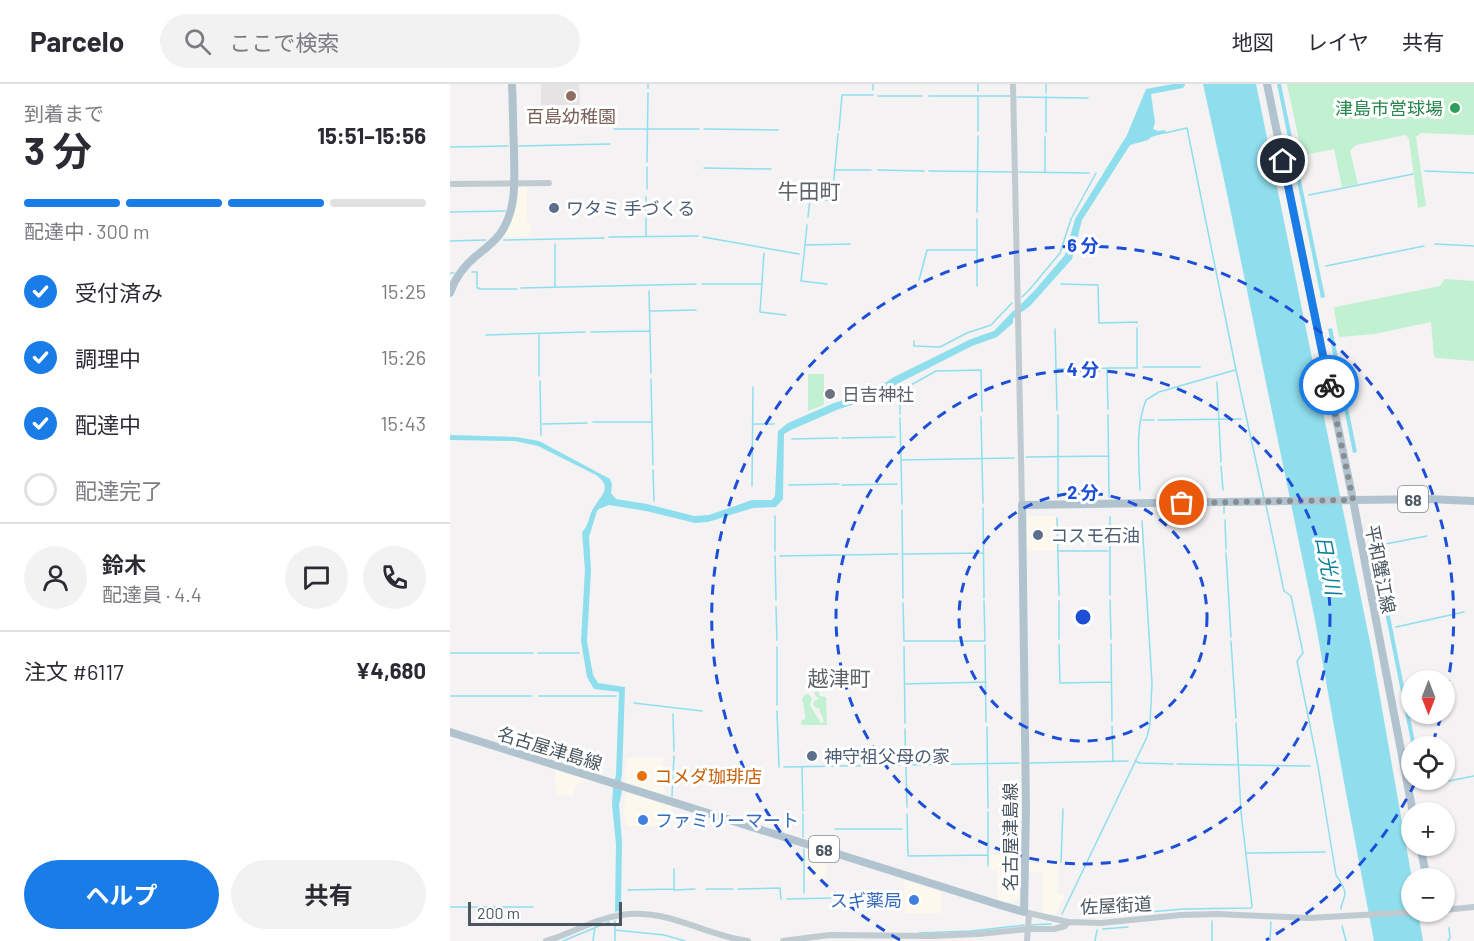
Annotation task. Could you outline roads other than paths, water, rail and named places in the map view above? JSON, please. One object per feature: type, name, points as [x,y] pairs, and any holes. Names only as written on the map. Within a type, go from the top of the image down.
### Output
[{"type":"main road","points":[[450,293],[463,269],[501,232],[512,206],[514,182],[512,84]]},
{"type":"main road","name":"平和蟹江線","points":[[1267,84],[1353,500],[1411,802]]},
{"type":"main road","name":"68","points":[[1022,505],[1427,499],[1474,501]]},
{"type":"main road","name":"名古屋津島線","points":[[450,732],[1026,913],[1022,505]]},
{"type":"street","points":[[1013,84],[1022,505]]},
{"type":"street","points":[[450,184],[549,183]]},
{"type":"street","points":[[1455,909],[1474,907]]},
{"type":"street","points":[[1027,941],[1026,913],[1068,922]]},
{"type":"street","name":"佐屋街道","points":[[783,941],[829,935],[978,934],[1028,926],[1054,929],[1065,926],[1068,922],[1101,923],[1181,915],[1217,914],[1309,918],[1401,913]]},
{"type":"street","points":[[546,941],[602,919],[623,914],[652,914],[748,941]]},
{"type":"water","points":[[1173,84],[1185,85],[1183,88],[1151,94],[1155,122],[1153,129],[1165,130],[1166,133],[1130,145],[1082,220],[1072,259],[1030,306],[1015,317],[1013,323],[997,337],[972,346],[873,398],[839,409],[784,434],[783,499],[776,507],[753,508],[708,522],[695,523],[609,505],[597,511],[589,537],[591,570],[587,641],[593,675],[598,683],[625,687],[622,791],[619,805],[622,842],[621,909],[615,912],[616,844],[612,805],[616,774],[619,692],[594,689],[587,677],[581,641],[585,570],[582,532],[604,492],[604,484],[596,475],[538,446],[515,441],[450,440],[450,435],[516,437],[539,441],[610,479],[611,493],[616,499],[694,516],[709,515],[752,500],[772,500],[775,496],[778,431],[788,423],[834,403],[871,392],[894,377],[971,339],[994,331],[1021,306],[1065,255],[1075,219],[1127,135],[1146,89]]},
{"type":"water","name":"日光川","points":[[1203,84],[1256,84],[1372,652],[1401,817],[1401,856],[1408,856],[1410,868],[1401,868],[1401,922],[1420,922],[1423,941],[1374,941],[1315,620]]},
{"type":"water","points":[[1277,84],[1281,84],[1325,297],[1321,298]]},
{"type":"water","points":[[1332,328],[1357,452],[1353,453],[1328,329]]},
{"type":"water","points":[[1376,546],[1401,672],[1401,692],[1372,547]]},
{"type":"water","points":[[1407,724],[1411,724],[1414,736],[1410,736]]},
{"type":"waterway","points":[[873,84],[873,90]]},
{"type":"waterway","points":[[978,84],[978,91]]},
{"type":"waterway","points":[[1046,84],[1046,93]]},
{"type":"waterway","points":[[647,162],[648,93]]},
{"type":"waterway","points":[[839,130],[842,95],[873,95]]},
{"type":"waterway","points":[[878,96],[922,96]]},
{"type":"waterway","points":[[929,96],[1010,96]]},
{"type":"waterway","points":[[978,96],[978,131]]},
{"type":"waterway","points":[[1017,97],[1088,98]]},
{"type":"waterway","points":[[1046,97],[1046,132]]},
{"type":"waterway","points":[[1165,133],[1187,128],[1264,498]]},
{"type":"waterway","points":[[614,129],[699,129]]},
{"type":"waterway","points":[[704,129],[778,130]]},
{"type":"waterway","points":[[808,217],[810,200],[832,200],[838,134]]},
{"type":"waterway","points":[[977,212],[978,136]]},
{"type":"waterway","points":[[1045,137],[1045,171]]},
{"type":"waterway","points":[[519,146],[610,144]]},
{"type":"waterway","points":[[450,147],[508,146]]},
{"type":"waterway","points":[[647,167],[647,189]]},
{"type":"waterway","points":[[704,168],[771,169]]},
{"type":"waterway","points":[[836,170],[871,170]]},
{"type":"waterway","points":[[878,170],[924,171]]},
{"type":"waterway","points":[[929,171],[1012,172]]},
{"type":"waterway","points":[[1425,171],[1474,173]]},
{"type":"waterway","points":[[1019,172],[1089,173]]},
{"type":"waterway","points":[[1022,297],[1060,253],[1071,219],[1096,173]]},
{"type":"waterway","points":[[1309,195],[1413,174]]},
{"type":"waterway","points":[[646,197],[646,236]]},
{"type":"waterway","points":[[450,212],[505,211]]},
{"type":"waterway","points":[[977,219],[977,286]]},
{"type":"waterway","points":[[804,254],[807,225]]},
{"type":"waterway","points":[[609,237],[698,236]]},
{"type":"waterway","points":[[703,237],[799,254]]},
{"type":"waterway","points":[[504,240],[604,238]]},
{"type":"waterway","points":[[450,241],[486,240]]},
{"type":"waterway","points":[[555,244],[555,287]]},
{"type":"waterway","points":[[805,245],[850,244]]},
{"type":"waterway","points":[[1435,244],[1474,246]]},
{"type":"waterway","points":[[1326,266],[1424,246]]},
{"type":"waterway","points":[[919,280],[927,250],[977,250]]},
{"type":"waterway","points":[[764,253],[760,312],[786,315]]},
{"type":"waterway","points":[[804,255],[801,281],[827,284]]},
{"type":"waterway","points":[[472,272],[477,272],[477,288],[479,289],[517,289]]},
{"type":"waterway","points":[[521,288],[696,284]]},
{"type":"waterway","points":[[702,284],[761,284]]},
{"type":"waterway","points":[[1061,284],[1098,285],[1099,323],[1137,323]]},
{"type":"waterway","points":[[649,291],[651,373]]},
{"type":"waterway","points":[[914,341],[914,346],[940,347],[967,333],[991,325],[1012,303]]},
{"type":"waterway","points":[[650,311],[696,310]]},
{"type":"waterway","points":[[1108,409],[1107,368],[1137,368],[1137,328]]},
{"type":"waterway","points":[[1055,329],[1057,410]]},
{"type":"waterway","points":[[591,332],[650,331]]},
{"type":"waterway","points":[[486,335],[585,332]]},
{"type":"waterway","points":[[539,335],[539,376]]},
{"type":"waterway","points":[[1143,367],[1200,367]]},
{"type":"waterway","points":[[1057,369],[1107,368]]},
{"type":"waterway","points":[[900,414],[900,391],[936,371],[981,370],[982,411]]},
{"type":"waterway","points":[[1140,490],[1139,433],[1146,400],[1159,392],[1235,370]]},
{"type":"waterway","points":[[651,379],[653,465]]},
{"type":"waterway","points":[[540,381],[541,435]]},
{"type":"waterway","points":[[1217,382],[1221,462]]},
{"type":"waterway","points":[[752,486],[753,387]]},
{"type":"waterway","points":[[1058,415],[1058,498]]},
{"type":"waterway","points":[[1108,415],[1109,497]]},
{"type":"waterway","points":[[981,417],[983,503]]},
{"type":"waterway","points":[[900,418],[902,504]]},
{"type":"waterway","points":[[1158,420],[1241,419]]},
{"type":"waterway","points":[[1143,420],[1154,420]]},
{"type":"waterway","points":[[593,422],[652,422]]},
{"type":"waterway","points":[[543,424],[587,423]]},
{"type":"waterway","points":[[753,424],[774,424]]},
{"type":"waterway","points":[[842,438],[895,437]]},
{"type":"waterway","points":[[792,439],[838,438]]},
{"type":"waterway","points":[[1026,457],[1109,456]]},
{"type":"waterway","points":[[901,460],[1014,458]]},
{"type":"waterway","points":[[1221,466],[1223,490]]},
{"type":"waterway","points":[[653,470],[654,501]]},
{"type":"waterway","points":[[789,485],[839,484]]},
{"type":"waterway","points":[[842,485],[897,484]]},
{"type":"waterway","points":[[1224,505],[1224,513]]},
{"type":"waterway","points":[[1266,505],[1284,591],[1291,596],[1303,653],[1297,661],[1318,766],[1336,875],[1345,891],[1341,909]]},
{"type":"waterway","points":[[983,508],[984,598]]},
{"type":"waterway","points":[[902,510],[903,598]]},
{"type":"waterway","points":[[775,516],[775,551]]},
{"type":"waterway","points":[[1110,517],[1110,595]]},
{"type":"waterway","points":[[1057,518],[1059,595]]},
{"type":"waterway","points":[[1225,520],[1226,549]]},
{"type":"waterway","points":[[1062,914],[1147,737],[1150,724],[1152,683],[1142,521]]},
{"type":"waterway","points":[[1380,545],[1427,536]]},
{"type":"waterway","points":[[1059,551],[1108,551]]},
{"type":"waterway","points":[[904,554],[983,553]]},
{"type":"waterway","points":[[1226,553],[1231,637]]},
{"type":"waterway","points":[[843,555],[898,554]]},
{"type":"waterway","points":[[780,556],[841,555]]},
{"type":"waterway","points":[[775,556],[776,600]]},
{"type":"waterway","points":[[1110,600],[1111,639]]},
{"type":"waterway","points":[[984,601],[985,641]]},
{"type":"waterway","points":[[1059,601],[1059,639]]},
{"type":"waterway","points":[[903,603],[904,641]]},
{"type":"waterway","points":[[776,607],[777,640]]},
{"type":"waterway","points":[[1396,627],[1464,612]]},
{"type":"waterway","points":[[904,641],[985,641]]},
{"type":"waterway","points":[[1231,641],[1236,718]]},
{"type":"waterway","points":[[1111,644],[1112,721]]},
{"type":"waterway","points":[[985,645],[986,722]]},
{"type":"waterway","points":[[1059,645],[1060,683],[1111,682]]},
{"type":"waterway","points":[[777,647],[777,705]]},
{"type":"waterway","points":[[904,647],[905,723]]},
{"type":"waterway","points":[[450,653],[533,653]]},
{"type":"waterway","points":[[538,653],[579,653]]},
{"type":"waterway","points":[[905,684],[986,682]]},
{"type":"waterway","points":[[450,696],[532,696]]},
{"type":"waterway","points":[[539,696],[616,696]]},
{"type":"waterway","points":[[634,703],[702,711]]},
{"type":"waterway","points":[[777,711],[779,767]]},
{"type":"waterway","points":[[673,714],[674,751]]},
{"type":"waterway","points":[[1128,914],[1183,909],[1251,908],[1241,812],[1236,723]]},
{"type":"waterway","points":[[1112,726],[1113,761]]},
{"type":"waterway","points":[[987,727],[988,808]]},
{"type":"waterway","points":[[905,729],[907,807]]},
{"type":"waterway","points":[[672,796],[674,756]]},
{"type":"waterway","points":[[1029,763],[1128,761]]},
{"type":"waterway","points":[[1135,761],[1173,764]]},
{"type":"waterway","points":[[905,765],[1019,763]]},
{"type":"waterway","points":[[1177,764],[1310,766]]},
{"type":"waterway","points":[[784,767],[900,765]]},
{"type":"waterway","points":[[802,767],[803,811]]},
{"type":"waterway","points":[[1455,780],[1474,776]]},
{"type":"waterway","points":[[1061,862],[1063,809]]},
{"type":"waterway","points":[[907,814],[908,856],[988,855],[988,812]]},
{"type":"waterway","points":[[803,814],[803,837]]},
{"type":"waterway","points":[[835,829],[902,829]]},
{"type":"waterway","points":[[804,849],[804,893]]},
{"type":"waterway","points":[[1247,853],[1325,852]]},
{"type":"waterway","points":[[988,855],[988,866]]},
{"type":"waterway","points":[[674,869],[674,890],[695,889]]},
{"type":"waterway","points":[[738,889],[780,888],[781,899]]},
{"type":"waterway","points":[[628,890],[674,889]]},
{"type":"waterway","points":[[706,889],[733,889]]},
{"type":"waterway","points":[[787,899],[881,897]]},
{"type":"waterway","points":[[450,907],[533,907]]},
{"type":"waterway","points":[[615,921],[615,941]]},
{"type":"waterway","points":[[1212,921],[1212,941]]},
{"type":"waterway","points":[[563,941],[609,922]]},
{"type":"waterway","points":[[1270,941],[1271,922]]},
{"type":"waterway","points":[[1029,925],[1051,924]]},
{"type":"waterway","points":[[919,933],[971,931],[1024,925]]},
{"type":"waterway","points":[[1342,926],[1346,941]]},
{"type":"waterway","points":[[593,941],[595,927]]},
{"type":"waterway","points":[[1103,929],[1128,927]]},
{"type":"waterway","points":[[1448,941],[1449,928]]},
{"type":"waterway","points":[[615,930],[664,935],[685,941]]},
{"type":"waterway","points":[[1095,941],[1097,930]]},
{"type":"place","name":"百島幼稚園","points":[[571,96]]},
{"type":"place","name":"津島市営球場","points":[[1455,108]]},
{"type":"place","name":"ワタミ 手づくる","points":[[554,208]]},
{"type":"place","name":"日吉神社","points":[[830,394]]},
{"type":"place","name":"コスモ石油","points":[[1038,535]]},
{"type":"place","name":"神守祖父母の家","points":[[812,756]]},
{"type":"place","name":"コメダ珈琲店","points":[[642,776]]},
{"type":"place","name":"ファミリーマート","points":[[643,820]]},
{"type":"place","name":"スギ薬局","points":[[914,900]]},
{"type":"district","name":"牛田町","points":[[809,190]]},
{"type":"district","name":"越津町","points":[[839,677]]}]
